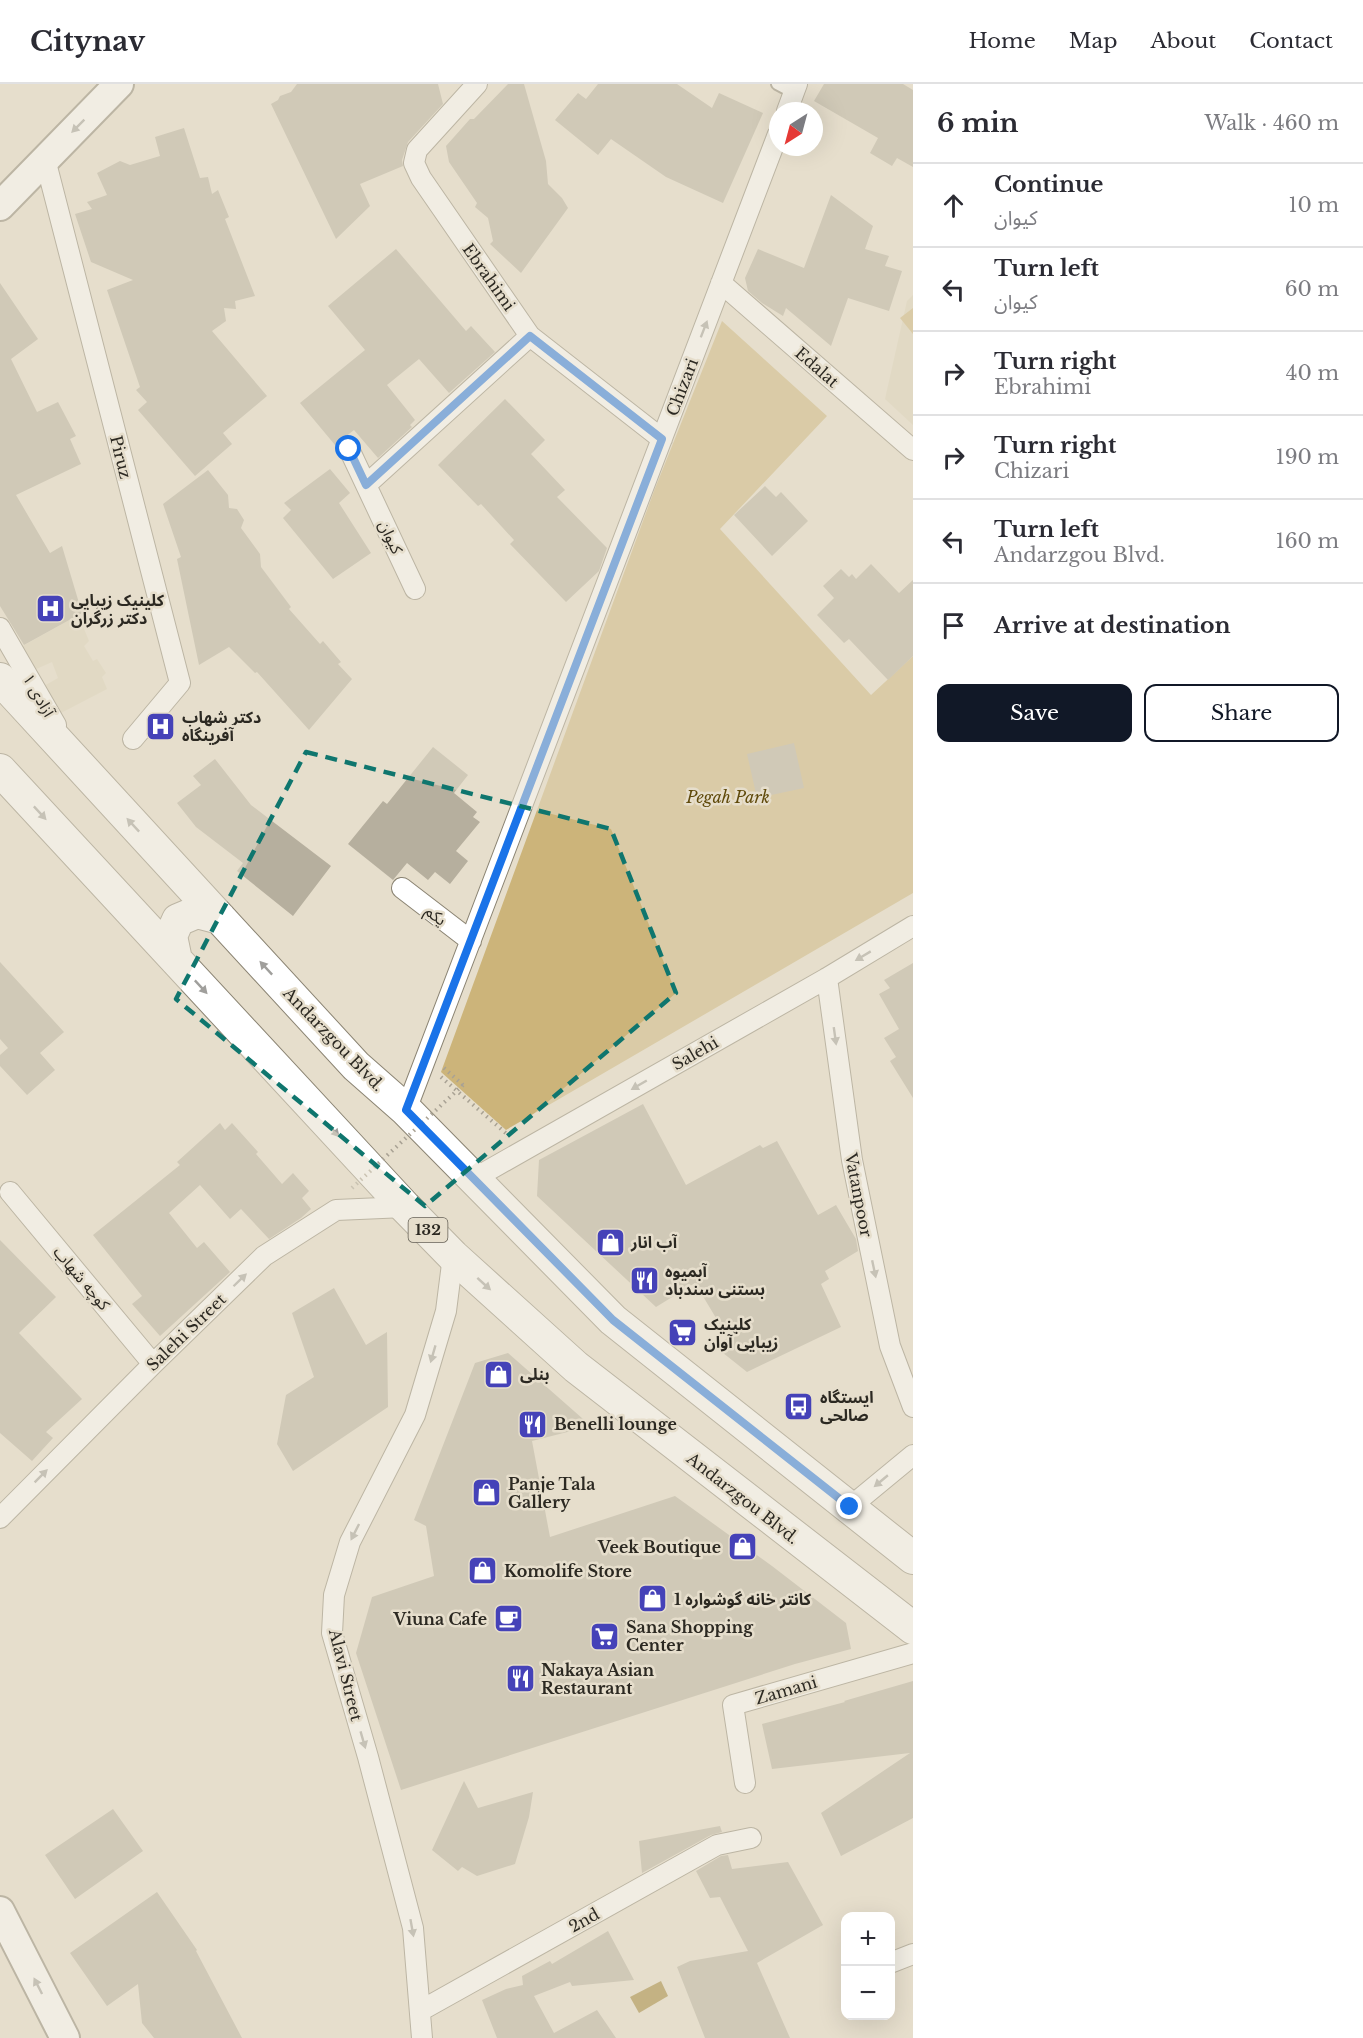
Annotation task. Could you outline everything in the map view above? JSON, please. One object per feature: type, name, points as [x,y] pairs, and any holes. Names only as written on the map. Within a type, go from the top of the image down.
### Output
[{"type":"main road","points":[[0,206],[119,84]]},
{"type":"main road","name":"Andarzgou Blvd.","points":[[0,680],[356,1066],[406,1110],[475,1178],[613,1320],[913,1558]]},
{"type":"main road","name":"Andarzgou Blvd.","points":[[0,770],[453,1256],[576,1367],[913,1628]]},
{"type":"main road","points":[[176,960],[171,936],[178,920],[197,912],[220,918]]},
{"type":"main road","points":[[0,1911],[65,2038]]},
{"type":"street","name":"Ebrahimi","points":[[477,84],[417,150],[414,163],[421,178],[530,336],[662,439]]},
{"type":"street","name":"Chizari","points":[[406,1110],[770,156]]},
{"type":"street","name":"Piruz","points":[[45,159],[180,683],[133,739]]},
{"type":"street","name":"Edalat","points":[[721,283],[913,450]]},
{"type":"street","points":[[366,485],[530,336]]},
{"type":"street","name":"کیوان","points":[[349,449],[415,589]]},
{"type":"street","name":"آزادی ۱","points":[[0,628],[76,762]]},
{"type":"street","name":"یکم","points":[[402,888],[471,941]]},
{"type":"street","name":"Salehi","points":[[475,1178],[827,978],[913,926]]},
{"type":"street","name":"Vatanpoor","points":[[827,978],[852,1160],[890,1346],[913,1407]]},
{"type":"street","name":"کوچه شهاب","points":[[10,1192],[153,1364]]},
{"type":"street","name":"Salehi Street","points":[[0,1518],[264,1256],[336,1210],[405,1207]]},
{"type":"street","name":"Alavi Street","points":[[422,2038],[413,1928],[368,1756],[332,1633],[334,1595],[350,1542],[415,1415],[446,1311],[453,1256]]},
{"type":"street","points":[[850,1507],[913,1455]]},
{"type":"street","name":"Zamani","points":[[745,1783],[733,1705],[913,1653]]},
{"type":"street","name":"2nd","points":[[420,2011],[717,1845],[751,1838]]},
{"type":"street","points":[[895,1961],[913,1954]]},
{"type":"path","points":[[352,1188],[463,1085],[441,1065],[435,1071],[525,1150]]},
{"type":"highlighted area","points":[[306,752],[611,829],[676,993],[425,1206],[176,999]]},
{"type":"shaded area","points":[[913,295],[913,425],[885,399],[907,301]]},
{"type":"shaded area","points":[[73,618],[76,625],[82,624],[89,641],[84,646],[93,661],[97,659],[106,673],[102,677],[107,689],[59,714],[44,686],[58,678],[52,662],[34,670],[21,647]]},
{"type":"shaded area","points":[[661,1981],[668,1996],[639,2013],[630,1997]]},
{"type":"green space","points":[[913,308],[913,334],[900,318]]},
{"type":"green space","name":"Pegah Park","points":[[722,321],[827,416],[720,529],[871,695],[913,656],[913,893],[506,1130],[441,1072],[654,491]]},
{"type":"building","points":[[297,84],[438,84],[443,104],[408,142],[402,160],[403,166],[360,184],[370,206],[336,239],[271,104],[280,96],[291,92]]},
{"type":"building","points":[[508,84],[524,84],[546,161],[548,184],[568,208],[521,273],[490,244],[493,241],[488,218],[475,207],[477,203],[449,162],[446,146],[470,119],[474,119]]},
{"type":"building","points":[[598,84],[677,84],[712,108],[719,93],[763,113],[723,203],[666,177],[611,139],[598,155],[555,120],[578,93],[586,99]]},
{"type":"building","points":[[824,84],[903,84],[913,90],[913,167],[897,158],[892,166],[870,153],[878,138],[823,106],[823,102],[814,101]]},
{"type":"building","points":[[184,128],[200,178],[208,177],[212,194],[218,190],[229,217],[225,219],[255,296],[235,301],[236,309],[224,308],[226,321],[212,331],[267,396],[223,433],[232,444],[195,476],[138,410],[147,402],[136,390],[140,387],[107,290],[133,280],[91,262],[75,214],[92,209],[87,202],[107,195],[97,173],[120,161],[130,165],[160,156],[155,137]]},
{"type":"building","points":[[831,195],[873,226],[865,249],[889,256],[885,266],[902,271],[889,311],[848,298],[831,346],[786,308],[783,316],[762,303],[748,291],[745,278],[758,249],[804,268]]},
{"type":"building","points":[[396,249],[466,331],[471,326],[495,352],[449,393],[419,359],[387,385],[415,420],[410,425],[412,427],[378,458],[354,430],[335,445],[300,403],[365,350],[328,306]]},
{"type":"building","points":[[0,283],[38,339],[11,359],[37,412],[58,402],[76,436],[70,439],[81,464],[16,495],[50,553],[62,546],[82,613],[24,645],[0,606]]},
{"type":"building","points":[[505,399],[545,440],[531,454],[565,490],[557,497],[607,548],[599,571],[566,602],[510,544],[514,540],[481,504],[478,506],[438,465]]},
{"type":"building","points":[[330,469],[350,493],[339,503],[371,553],[333,579],[283,518],[291,510],[284,503]]},
{"type":"building","points":[[208,470],[228,495],[229,508],[237,509],[244,520],[241,528],[260,554],[261,567],[291,607],[289,609],[320,644],[323,641],[341,662],[338,664],[352,679],[309,730],[257,672],[255,673],[229,647],[199,665],[177,559],[181,557],[163,504]]},
{"type":"building","points":[[765,486],[776,497],[781,492],[808,521],[772,556],[734,515]]},
{"type":"building","points":[[871,564],[899,593],[913,580],[913,656],[888,680],[849,639],[844,643],[817,615],[834,598],[823,586],[841,569],[849,577],[852,574],[856,579]]},
{"type":"building","points":[[794,743],[804,788],[757,798],[747,754]]},
{"type":"building","points":[[433,747],[468,775],[454,793],[477,812],[473,817],[480,822],[456,851],[468,861],[450,884],[435,872],[428,880],[407,863],[393,880],[348,844],[383,801],[387,804]]},
{"type":"building","points":[[215,759],[251,805],[331,866],[293,916],[237,871],[243,863],[196,827],[177,803],[201,785],[193,776]]},
{"type":"building","points":[[0,962],[64,1032],[40,1053],[55,1070],[27,1095],[0,1066],[0,1055],[8,1048],[0,1039]]},
{"type":"building","points":[[913,963],[913,1098],[890,1061],[896,1057],[884,1038],[899,1029],[879,994],[890,988],[884,980]]},
{"type":"building","points":[[643,1104],[686,1185],[760,1145],[763,1148],[777,1141],[818,1215],[836,1205],[856,1239],[858,1251],[825,1271],[829,1279],[821,1284],[841,1327],[747,1372],[713,1345],[728,1338],[695,1283],[656,1307],[537,1196],[539,1160]]},
{"type":"building","points":[[220,1123],[225,1130],[232,1123],[282,1184],[293,1173],[309,1191],[302,1198],[311,1209],[269,1239],[241,1209],[230,1219],[200,1185],[169,1213],[197,1248],[204,1242],[230,1272],[160,1336],[132,1304],[142,1296],[93,1235],[180,1165],[177,1162]]},
{"type":"building","points":[[0,1240],[56,1297],[19,1333],[82,1399],[46,1432],[53,1438],[32,1461],[0,1433]]},
{"type":"building","points":[[334,1288],[366,1345],[387,1332],[388,1407],[293,1471],[277,1444],[286,1395],[314,1377],[292,1313]]},
{"type":"building","name":"Sana Shopping Center","points":[[508,1353],[591,1426],[532,1441],[550,1537],[675,1496],[846,1623],[851,1649],[795,1664],[401,1790],[356,1653],[372,1597],[434,1576],[426,1526],[414,1520],[475,1363]]},
{"type":"building","points":[[913,1681],[913,1818],[841,1856],[821,1813],[910,1753],[772,1769],[762,1724]]},
{"type":"building","points":[[464,1781],[478,1808],[533,1792],[529,1817],[515,1864],[477,1876],[462,1867],[458,1871],[432,1850]]},
{"type":"building","points":[[113,1809],[143,1851],[75,1899],[45,1855]]},
{"type":"building","points":[[720,1826],[722,1832],[711,1835],[642,1873],[639,1841]]},
{"type":"building","points":[[728,1855],[732,1869],[788,1862],[823,1925],[757,1963],[790,2038],[705,2038],[677,1967],[690,1961],[748,1951],[720,1897],[710,1898],[696,1871],[721,1856]]},
{"type":"building","points":[[157,1892],[197,1950],[242,2038],[154,2038],[142,2023],[138,1984],[107,2006],[70,1953]]},
{"type":"building","points":[[608,1931],[634,1980],[572,1986],[570,1982],[534,1996],[554,2033],[597,2010],[616,2038],[497,2038],[482,2000],[506,1989],[523,1985],[522,1976],[550,1961],[552,1964]]},
{"type":"place","name":"کلینیک زیبایی دکتر زرگران","points":[[50,609]]},
{"type":"place","name":"دکتر شهاب آفرینگاه","points":[[161,726]]},
{"type":"place","name":"آب انار","points":[[610,1242]]},
{"type":"place","name":"آبمیوه بستنی سندباد","points":[[644,1280]]},
{"type":"place","name":"کلینیک زیبایی آوان","points":[[683,1333]]},
{"type":"place","name":"بنلی","points":[[499,1374]]},
{"type":"place","name":"ایستگاه صالحی","points":[[799,1406]]},
{"type":"place","name":"Benelli lounge","points":[[533,1424]]},
{"type":"place","name":"Panje Tala Gallery","points":[[487,1493]]},
{"type":"place","name":"Veek Boutique","points":[[742,1547]]},
{"type":"place","name":"Komolife Store","points":[[483,1571]]},
{"type":"place","name":"کانتر خانه گوشواره 1","points":[[653,1599]]},
{"type":"place","name":"Viuna Cafe","points":[[508,1619]]},
{"type":"place","name":"Sana Shopping Center","points":[[605,1636]]},
{"type":"place","name":"Nakaya Asian Restaurant","points":[[520,1679]]},
{"type":"route","points":[[349,449],[366,485],[530,336],[662,439],[406,1110],[613,1320],[850,1507]]}]
